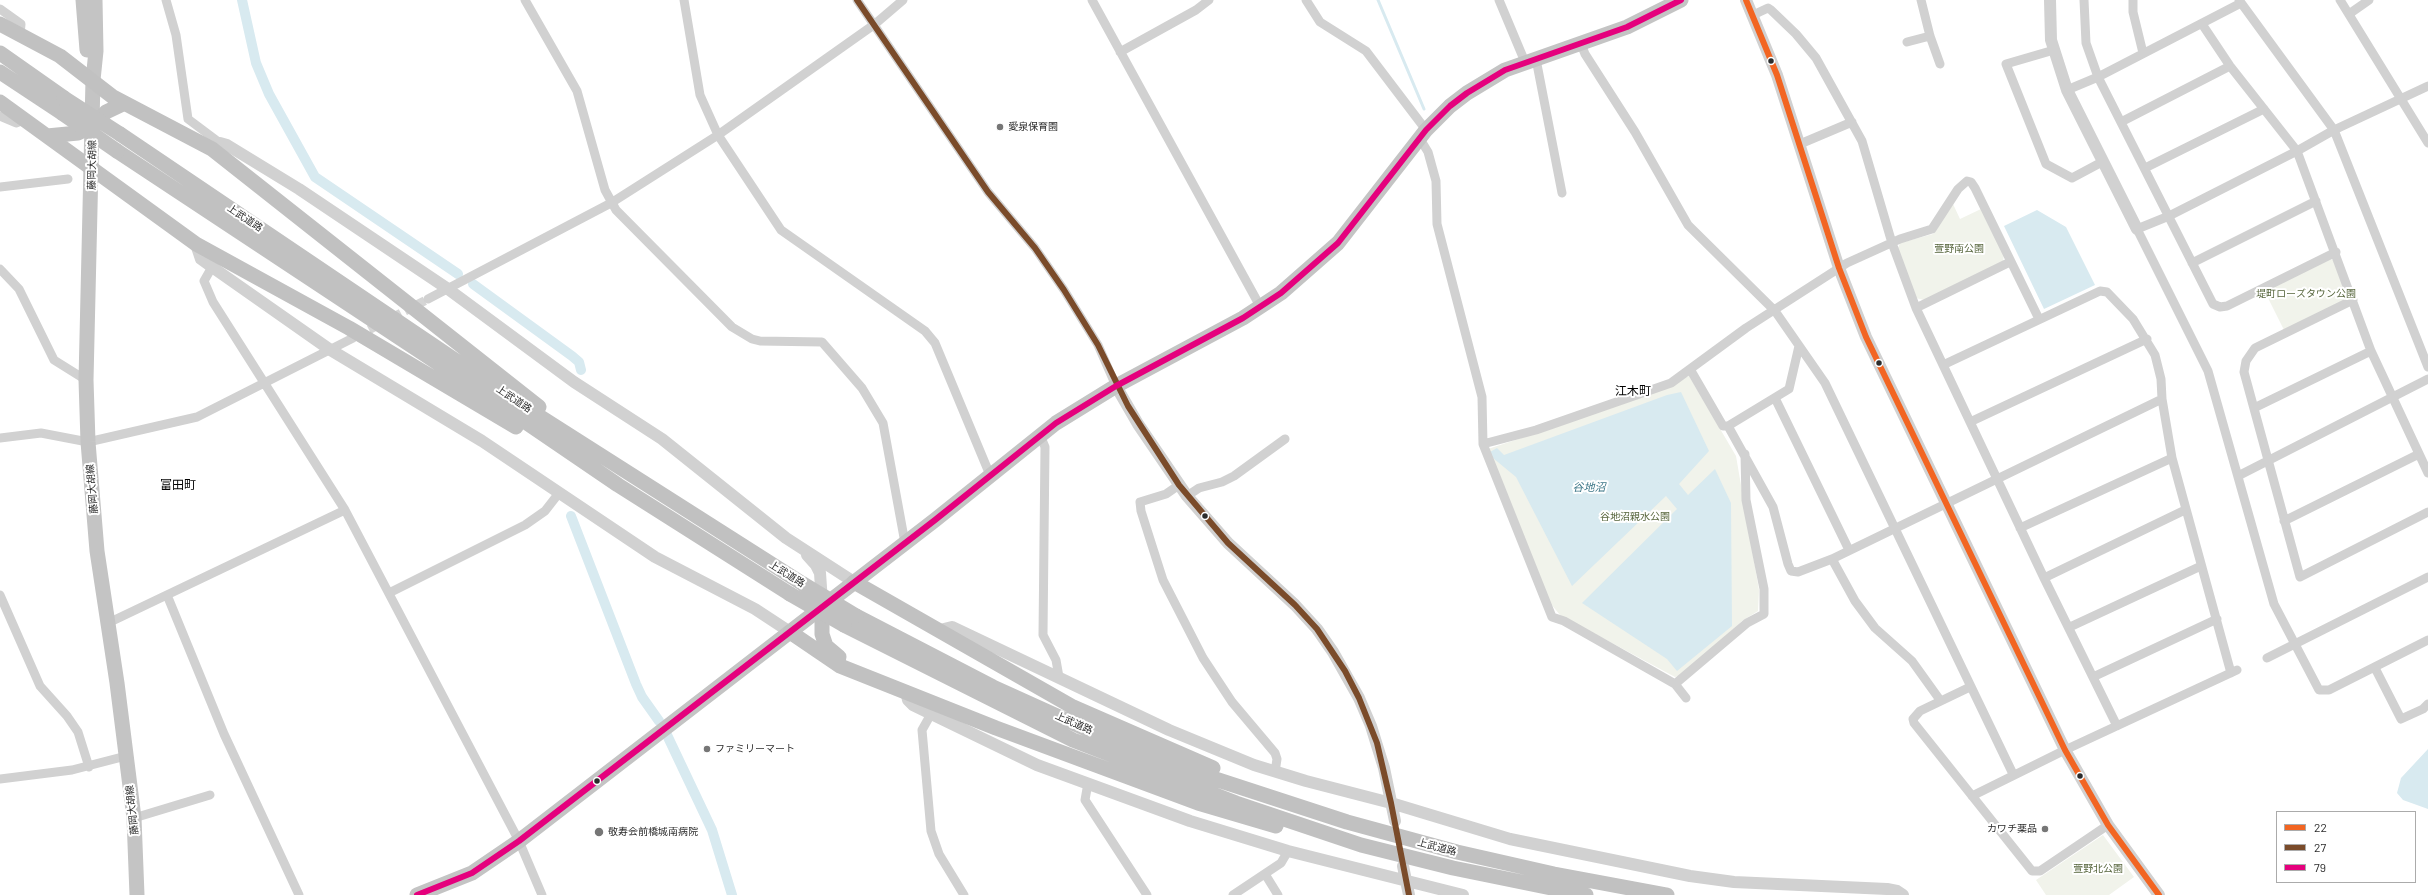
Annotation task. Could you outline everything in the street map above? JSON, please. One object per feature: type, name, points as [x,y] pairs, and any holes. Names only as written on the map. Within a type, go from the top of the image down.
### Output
[{"type":"highway","points":[[0,24],[60,56],[93,80],[113,97],[216,146],[400,299],[499,374],[580,443]]},
{"type":"highway","name":"上武道路","points":[[0,53],[64,98],[580,443],[803,584],[850,621],[953,682],[1074,740],[1236,803],[1361,845],[1453,868],[1586,895]]},
{"type":"highway","name":"上武道路","points":[[0,72],[480,391],[597,471],[790,594],[1086,729],[1206,776],[1347,822],[1479,858],[1554,874],[1667,895]]},
{"type":"highway","points":[[0,102],[196,244],[349,328],[569,459],[597,471]]},
{"type":"highway","points":[[47,136],[73,134],[93,126],[106,112],[125,102]]},
{"type":"highway","points":[[854,582],[895,608],[940,630],[1073,707],[1224,772],[1347,822]]},
{"type":"highway","points":[[822,607],[822,634],[826,646],[862,674]]},
{"type":"highway","points":[[790,632],[840,666],[1198,803],[1293,831],[1361,845]]},
{"type":"main road","name":"藤岡大胡線","points":[[83,0],[86,44],[93,80]]},
{"type":"main road","name":"藤岡大胡線","points":[[95,0],[96,51],[93,80],[93,169],[86,380],[88,442],[97,551],[106,624],[117,683],[134,818],[137,895]]},
{"type":"main road","points":[[417,895],[472,873],[519,841],[905,543],[1040,435],[1069,414],[1116,386],[1261,308],[1297,281],[1338,243],[1423,134],[1446,109],[1467,92],[1489,79],[1530,60],[1581,44],[1627,27],[1681,0]]},
{"type":"street","points":[[166,0],[176,35],[188,119],[216,146],[298,189],[448,289],[574,382],[662,439],[786,538],[816,564],[820,573],[822,607]]},
{"type":"street","points":[[525,0],[577,91],[605,190],[611,203],[732,327],[752,339],[760,341],[822,342],[870,400],[883,423],[905,543]]},
{"type":"street","points":[[684,0],[700,95],[718,135],[781,230],[925,332],[935,343],[990,475]]},
{"type":"street","points":[[857,0],[875,24],[988,192],[1035,248],[1064,290],[1098,345],[1116,386],[1138,424],[1187,496],[1228,543],[1295,605],[1317,629],[1333,652],[1359,698],[1371,726],[1395,821]]},
{"type":"street","points":[[428,299],[611,203],[718,135],[875,24],[903,0]]},
{"type":"street","points":[[1092,0],[1261,308]]},
{"type":"street","points":[[1120,52],[1196,10],[1209,0]]},
{"type":"street","points":[[1306,0],[1320,22],[1366,51],[1423,134],[1436,182],[1437,224],[1482,397],[1483,444],[1552,617],[1564,621],[1675,684],[1686,698]]},
{"type":"street","points":[[1500,0],[1530,60],[1562,193]]},
{"type":"street","points":[[1746,0],[1777,75],[1839,268],[1870,344],[2065,750],[2108,825],[2159,895]]},
{"type":"street","points":[[1921,0],[1930,36],[1940,64]]},
{"type":"street","points":[[2050,0],[2051,40],[2067,90],[2208,371],[2274,604],[2319,690],[2329,690],[2428,640]]},
{"type":"street","points":[[2084,0],[2086,43],[2098,77],[2146,168],[2213,304],[2220,307],[2227,306],[2336,252]]},
{"type":"street","points":[[2134,0],[2133,12],[2143,53]]},
{"type":"street","points":[[2340,0],[2402,98],[2428,143]]},
{"type":"street","points":[[2349,14],[2369,0]]},
{"type":"street","points":[[2067,90],[2098,77],[2202,24],[2240,2],[2334,130],[2428,367]]},
{"type":"street","points":[[1752,15],[1768,8],[1796,34],[1816,58],[1852,122],[1870,161],[1892,243],[1916,308],[2044,578],[2117,726]]},
{"type":"street","points":[[0,9],[21,24],[20,35]]},
{"type":"street","points":[[2202,24],[2230,66],[2297,151],[2336,252],[2371,350],[2391,397],[2428,473]]},
{"type":"street","points":[[1907,42],[1930,36]]},
{"type":"street","points":[[1581,44],[1585,54],[1635,132],[1688,225],[1775,311],[1825,383],[2013,774]]},
{"type":"street","points":[[2054,50],[2006,64],[2046,164],[2072,178],[2102,162]]},
{"type":"street","points":[[2121,122],[2230,66]]},
{"type":"street","points":[[2137,229],[2169,216],[2297,151],[2334,130],[2428,86]]},
{"type":"street","points":[[2146,168],[2264,109]]},
{"type":"street","points":[[0,116],[16,123],[24,120]]},
{"type":"street","points":[[1800,144],[1852,122]]},
{"type":"street","points":[[0,187],[68,179]]},
{"type":"street","points":[[1483,444],[1536,430],[1671,383],[1746,328],[1775,311],[1839,268],[1892,243],[1932,229],[1958,189],[1967,181],[1971,182],[1975,188],[2039,320]]},
{"type":"street","points":[[2192,263],[2316,201]]},
{"type":"street","points":[[196,244],[201,259],[329,349],[452,422],[655,557],[755,609],[790,632]]},
{"type":"street","points":[[1916,308],[2010,262]]},
{"type":"street","points":[[212,267],[206,276],[205,286],[345,510],[519,841],[542,895]]},
{"type":"street","points":[[0,269],[19,288],[54,360],[86,380]]},
{"type":"street","points":[[1943,365],[2100,291],[2107,292],[2133,319],[2147,339],[2155,355],[2161,379],[2162,399],[2172,458],[2201,566],[2234,672],[2013,774],[1972,796]]},
{"type":"street","points":[[2353,300],[2255,348],[2250,354],[2244,372],[2300,577],[2428,512]]},
{"type":"street","points":[[0,438],[41,433],[88,442],[197,417],[353,338]]},
{"type":"street","points":[[1970,422],[2147,339]]},
{"type":"street","points":[[1690,369],[1723,426],[1728,426],[1789,389],[1799,346]]},
{"type":"street","points":[[2254,408],[2371,350]]},
{"type":"street","points":[[2238,476],[2428,379]]},
{"type":"street","points":[[1775,398],[1849,550]]},
{"type":"street","points":[[1728,426],[1745,454],[1773,507],[1791,571],[1798,572],[1832,559],[2162,399]]},
{"type":"street","points":[[1040,435],[1045,447],[1043,635],[1056,660],[1059,677]]},
{"type":"street","points":[[1187,496],[1199,488],[1218,484],[1234,476],[1285,439]]},
{"type":"street","points":[[1675,684],[1747,623],[1764,614],[1764,589],[1746,500],[1745,454]]},
{"type":"street","points":[[2284,521],[2419,454]]},
{"type":"street","points":[[2020,528],[2172,458]]},
{"type":"street","points":[[1179,485],[1166,494],[1140,502],[1141,511],[1163,580],[1204,658],[1232,702],[1275,753],[1277,759],[1274,772]]},
{"type":"street","points":[[389,593],[525,525],[545,511],[559,493]]},
{"type":"street","points":[[106,624],[345,510]]},
{"type":"street","points":[[2044,578],[2185,510]]},
{"type":"street","points":[[786,538],[854,582]]},
{"type":"street","points":[[1832,559],[1856,601],[1876,628],[1912,661],[1940,700]]},
{"type":"street","points":[[2072,626],[2201,566]]},
{"type":"street","points":[[2267,658],[2428,577]]},
{"type":"street","points":[[0,595],[40,686],[68,716],[78,732],[89,766]]},
{"type":"street","points":[[167,595],[224,734],[299,895]]},
{"type":"street","points":[[2093,677],[2217,619]]},
{"type":"street","points":[[940,630],[952,626],[1168,730],[1274,772],[1391,802],[1510,839],[1690,876],[1734,882],[1887,889],[1898,891],[1903,895]]},
{"type":"street","points":[[2375,668],[2401,718],[2423,709],[2428,704]]},
{"type":"street","points":[[1970,687],[1940,700],[1920,711],[1913,719],[1914,723],[2032,871],[2040,871],[2108,825]]},
{"type":"street","points":[[906,691],[908,700],[913,705],[1037,765],[1190,821],[1288,851],[1463,895]]},
{"type":"street","points":[[931,714],[922,730],[931,832],[939,854],[964,895]]},
{"type":"street","points":[[0,779],[89,766],[126,756]]},
{"type":"street","points":[[1088,783],[1085,800],[1147,895]]},
{"type":"street","points":[[134,818],[210,795]]},
{"type":"street","points":[[1233,895],[1281,863],[1288,851]]},
{"type":"street","points":[[1403,866],[1409,895]]},
{"type":"street","points":[[1265,874],[1278,895]]},
{"type":"green space","name":"萱野南公園","points":[[1953,204],[1960,219],[1981,209],[2004,255],[2003,262],[1924,300],[1916,298],[1898,248],[1900,243],[1933,234]]},
{"type":"green space","name":"堤町ローズタウン公園","points":[[2329,258],[2337,262],[2348,294],[2345,300],[2284,330],[2264,290]]},
{"type":"green space","name":"谷地沼","points":[[1689,376],[1736,456],[1759,590],[1758,611],[1742,621],[1682,675],[1675,677],[1560,615],[1551,604],[1488,449],[1579,419]]},
{"type":"green space","name":"萱野北公園","points":[[2103,835],[2134,877],[2109,895],[2046,895],[2036,880]]},
{"type":"water","points":[[2037,210],[2066,227],[2095,285],[2044,309],[2004,226]]},
{"type":"water","name":"谷地沼","points":[[1681,392],[1709,451],[1679,484],[1688,495],[1715,469],[1731,503],[1732,626],[1677,671],[1667,659],[1582,603],[1677,509],[1666,496],[1572,586],[1516,477],[1493,458],[1490,452],[1497,448],[1504,455],[1667,395]]},
{"type":"water","points":[[2428,749],[2428,809],[2403,800],[2397,793],[2401,778]]},
{"type":"waterway","points":[[242,0],[256,63],[269,94],[315,177],[458,274]]},
{"type":"waterway","points":[[1378,0],[1424,109]]},
{"type":"waterway","points":[[473,284],[572,356],[579,362],[581,370]]},
{"type":"waterway","points":[[571,516],[636,684],[642,697],[659,721]]},
{"type":"waterway","points":[[667,735],[712,830],[732,895]]},
{"type":"tunnel","points":[[357,336],[428,299]]},
{"type":"transit line","name":"27","points":[[857,0],[988,192],[1035,248],[1064,290],[1098,345],[1128,406],[1179,485],[1228,543],[1295,605],[1317,629],[1345,671],[1359,698],[1377,743],[1391,803],[1409,895]]},
{"type":"transit line","name":"79","points":[[417,895],[472,873],[519,841],[935,520],[1056,423],[1116,386],[1243,318],[1281,293],[1338,243],[1426,130],[1450,106],[1467,93],[1505,70],[1627,27],[1681,0]]},
{"type":"transit line","name":"22","points":[[1746,0],[1777,75],[1839,268],[1866,337],[2065,750],[2108,825],[2159,895]]},
{"type":"place","name":"愛泉保育園","points":[[1000,127]]},
{"type":"place","name":"ファミリーマート","points":[[707,749]]},
{"type":"place","name":"カワチ薬品","points":[[2045,829]]},
{"type":"place","name":"敬寿会前橋城南病院","points":[[599,832]]},
{"type":"district","name":"江木町","points":[[1633,391]]},
{"type":"district","name":"富田町","points":[[178,485]]},
{"type":"park label","name":"谷地沼親水公園","points":[[1635,517]]}]
